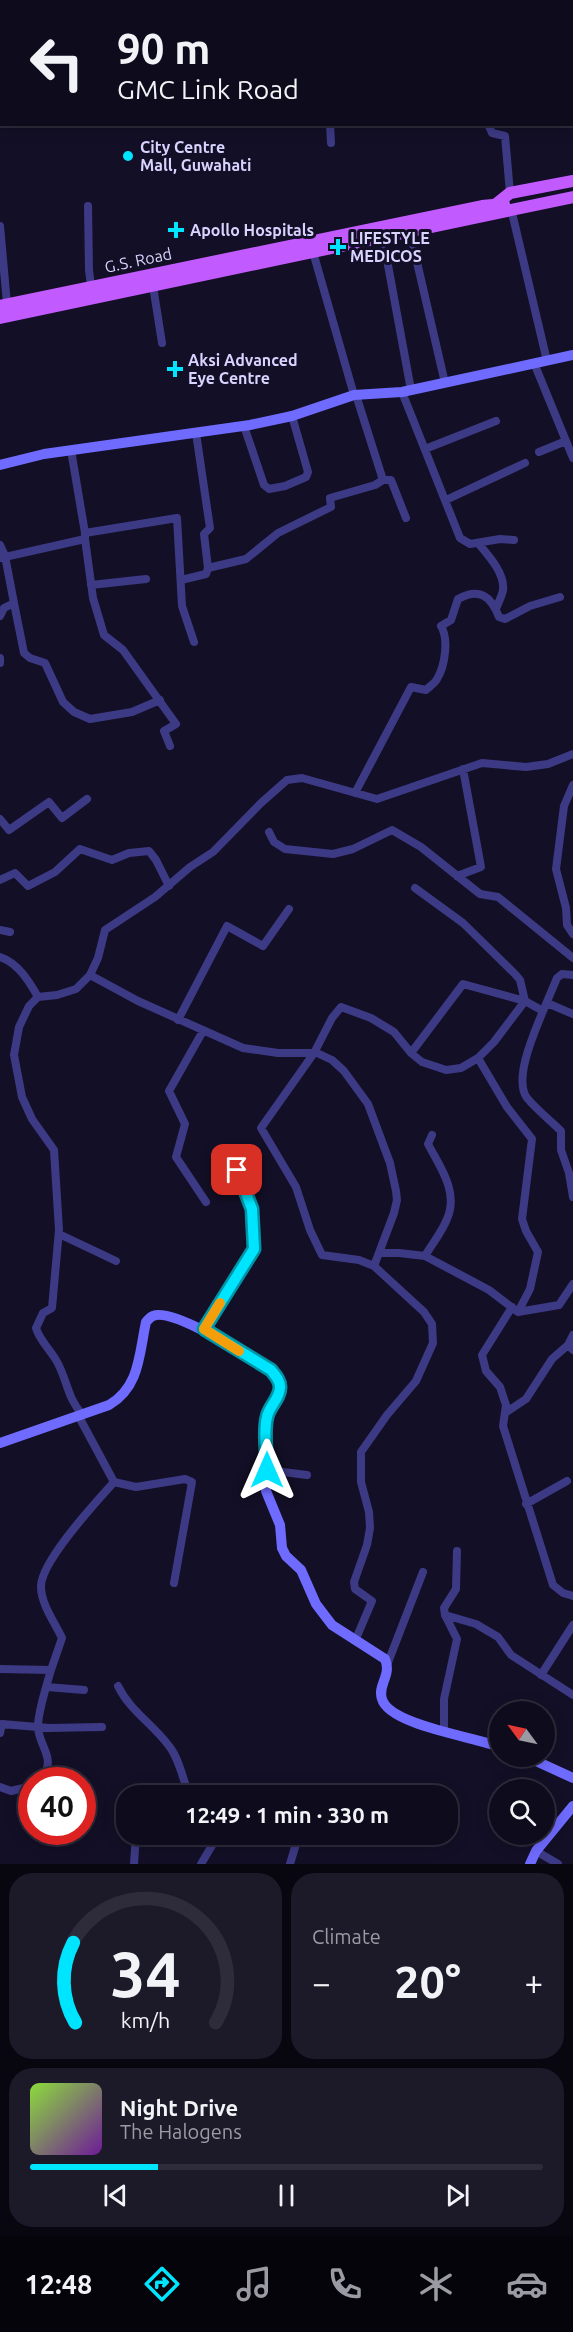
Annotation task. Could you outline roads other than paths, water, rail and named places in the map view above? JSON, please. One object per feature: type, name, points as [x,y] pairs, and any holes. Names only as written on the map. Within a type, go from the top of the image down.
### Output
[{"type":"main road","points":[[512,205],[573,181]]},
{"type":"main road","points":[[494,210],[573,190]]},
{"type":"main road","points":[[512,205],[573,197]]},
{"type":"main road","points":[[512,205],[573,205]]},
{"type":"main road","name":"G.S. Road","points":[[3,305],[482,206],[494,210]]},
{"type":"main road","name":"G.S. Road","points":[[0,318],[383,238],[494,210]]},
{"type":"street","points":[[330,126],[332,143]]},
{"type":"street","points":[[489,126],[492,133],[505,136],[512,205],[547,361]]},
{"type":"street","points":[[88,206],[91,286]]},
{"type":"street","points":[[0,226],[3,305]]},
{"type":"street","points":[[410,232],[445,383]]},
{"type":"street","points":[[383,238],[407,391],[425,449],[460,538],[470,544],[500,539],[514,540]]},
{"type":"street","points":[[312,252],[383,480]]},
{"type":"street","points":[[153,286],[162,343]]},
{"type":"street","points":[[0,465],[44,454],[244,426],[292,416],[355,395],[407,391],[573,355]]},
{"type":"street","points":[[534,363],[573,458]]},
{"type":"street","points":[[244,426],[264,484],[269,489],[285,486],[306,477],[308,472],[292,416]]},
{"type":"street","points":[[425,449],[496,421]]},
{"type":"street","points":[[181,580],[206,574],[208,568],[204,534],[210,528],[196,433]]},
{"type":"street","points":[[539,452],[566,441]]},
{"type":"street","points":[[70,450],[93,598],[104,635],[123,650],[176,724],[164,731],[170,746]]},
{"type":"street","points":[[446,500],[525,463]]},
{"type":"street","points":[[208,568],[246,559],[278,533],[331,507],[330,498],[383,480],[391,480],[406,518]]},
{"type":"street","points":[[2,557],[85,536],[177,518],[182,606],[194,642]]},
{"type":"street","points":[[478,543],[494,563],[502,583],[503,590],[496,609]]},
{"type":"street","points":[[0,545],[24,653],[30,658],[45,663],[63,702],[74,712],[90,719],[132,711],[160,700]]},
{"type":"street","points":[[91,585],[146,579]]},
{"type":"street","points":[[355,793],[411,687],[426,690],[437,680],[444,658],[444,631],[441,626],[451,620],[458,599],[478,592],[486,596],[499,617],[505,619],[530,606],[560,597]]},
{"type":"street","points":[[0,616],[4,608],[14,603]]},
{"type":"street","points":[[0,658],[0,663]]},
{"type":"street","points":[[114,1482],[73,1405],[63,1373],[40,1339],[36,1328],[44,1313],[52,1308],[59,1234],[54,1150],[32,1119],[22,1097],[14,1055],[19,1027],[29,1006],[38,997],[57,995],[76,989],[90,975],[98,958],[105,930],[213,852],[287,780],[302,778],[377,799],[482,763],[526,767],[548,764],[573,754]]},
{"type":"street","points":[[456,876],[481,867],[463,769]]},
{"type":"street","points":[[573,785],[564,806],[556,869],[566,908],[567,925],[573,934]]},
{"type":"street","points":[[0,819],[9,830],[49,802],[62,818],[87,799]]},
{"type":"street","points":[[269,832],[274,842],[285,849],[333,854],[353,849],[392,830],[421,847],[480,894],[498,897],[573,958]]},
{"type":"street","points":[[0,880],[15,873],[28,886],[55,872],[80,849],[112,860],[129,853],[149,851],[156,860],[168,886]]},
{"type":"street","points":[[415,888],[463,923],[515,974],[520,980],[525,1001]]},
{"type":"street","points":[[178,1020],[227,926],[263,946],[289,909]]},
{"type":"street","points":[[0,930],[10,932]]},
{"type":"street","points":[[0,957],[8,960],[20,970],[38,997]]},
{"type":"street","points":[[571,972],[557,978],[525,1063],[522,1077],[525,1096],[561,1131],[561,1150],[571,1172],[573,1197]]},
{"type":"street","points":[[90,975],[138,1001],[243,1048],[256,1052],[314,1053],[332,1060],[344,1071],[368,1104],[387,1152],[397,1200],[374,1266]]},
{"type":"street","points":[[411,1053],[463,984],[573,1014]]},
{"type":"street","points":[[355,1641],[372,1601],[355,1589],[354,1582],[367,1545],[370,1528],[369,1512],[361,1482],[361,1452],[387,1415],[416,1381],[433,1342],[432,1324],[424,1312],[374,1266],[359,1260],[322,1255],[310,1230],[296,1187],[261,1128],[314,1053],[332,1018],[341,1007],[371,1018],[394,1032],[411,1053],[422,1062],[446,1070],[461,1068],[477,1058],[494,1042],[525,1001]]},
{"type":"street","points":[[203,1031],[169,1091],[185,1124],[176,1157],[206,1202]]},
{"type":"street","points":[[477,1058],[507,1107],[532,1139],[522,1219],[538,1252],[530,1289],[482,1355],[486,1371],[500,1387],[506,1406],[503,1426],[553,1585],[563,1593],[573,1596]]},
{"type":"street","points":[[425,1256],[448,1219],[451,1200],[443,1170],[428,1144],[432,1135]]},
{"type":"street","points":[[204,1329],[254,1249],[252,1209],[230,1151]]},
{"type":"street","points":[[59,1234],[116,1262]]},
{"type":"street","points":[[379,1253],[425,1256],[489,1290],[515,1309],[559,1305],[573,1284]]},
{"type":"street","points":[[0,1443],[110,1405],[121,1398],[129,1389],[135,1375],[146,1322],[151,1316],[160,1315],[204,1329],[271,1370],[278,1378],[280,1387],[277,1398],[268,1411],[266,1420],[266,1491],[280,1525],[282,1548],[286,1556],[301,1570],[322,1614],[332,1626],[385,1659],[387,1665]]},
{"type":"street","points":[[505,1413],[526,1399],[552,1359],[571,1348],[573,1335]]},
{"type":"street","points":[[267,1470],[307,1475]]},
{"type":"street","points":[[114,1482],[136,1487],[185,1479],[192,1482],[174,1582]]},
{"type":"street","points":[[526,1504],[567,1481]]},
{"type":"street","points":[[47,1767],[46,1751],[38,1727],[51,1670],[62,1638],[44,1600],[41,1577],[75,1525],[114,1482]]},
{"type":"street","points":[[444,1731],[444,1699],[457,1639],[445,1616],[444,1608],[456,1589],[457,1551]]},
{"type":"street","points":[[423,1572],[387,1665],[381,1699],[394,1714],[489,1743]]},
{"type":"street","points":[[445,1616],[476,1624],[498,1637],[511,1655],[573,1695]]},
{"type":"street","points":[[541,1674],[573,1625]]},
{"type":"street","points":[[0,1669],[51,1670]]},
{"type":"street","points":[[118,1686],[125,1702],[150,1724],[171,1748],[185,1785]]},
{"type":"street","points":[[47,1687],[84,1690]]},
{"type":"street","points":[[0,1733],[2,1724],[38,1727],[102,1727]]},
{"type":"street","points":[[549,1767],[573,1778]]},
{"type":"street","points":[[0,1788],[11,1791],[18,1789]]},
{"type":"street","points":[[530,1864],[536,1851],[573,1806]]},
{"type":"street","points":[[134,1864],[135,1845]]},
{"type":"street","points":[[201,1864],[213,1845]]},
{"type":"street","points":[[290,1864],[296,1845]]},
{"type":"street","points":[[536,1851],[558,1864]]},
{"type":"place","name":"City Centre Mall, Guwahati","points":[[128,156]]},
{"type":"place","name":"Apollo Hospitals","points":[[176,230]]},
{"type":"place","name":"LIFESTYLE MEDICOS","points":[[338,247]]},
{"type":"place","name":"Aksi Advanced Eye Centre","points":[[175,369]]}]
